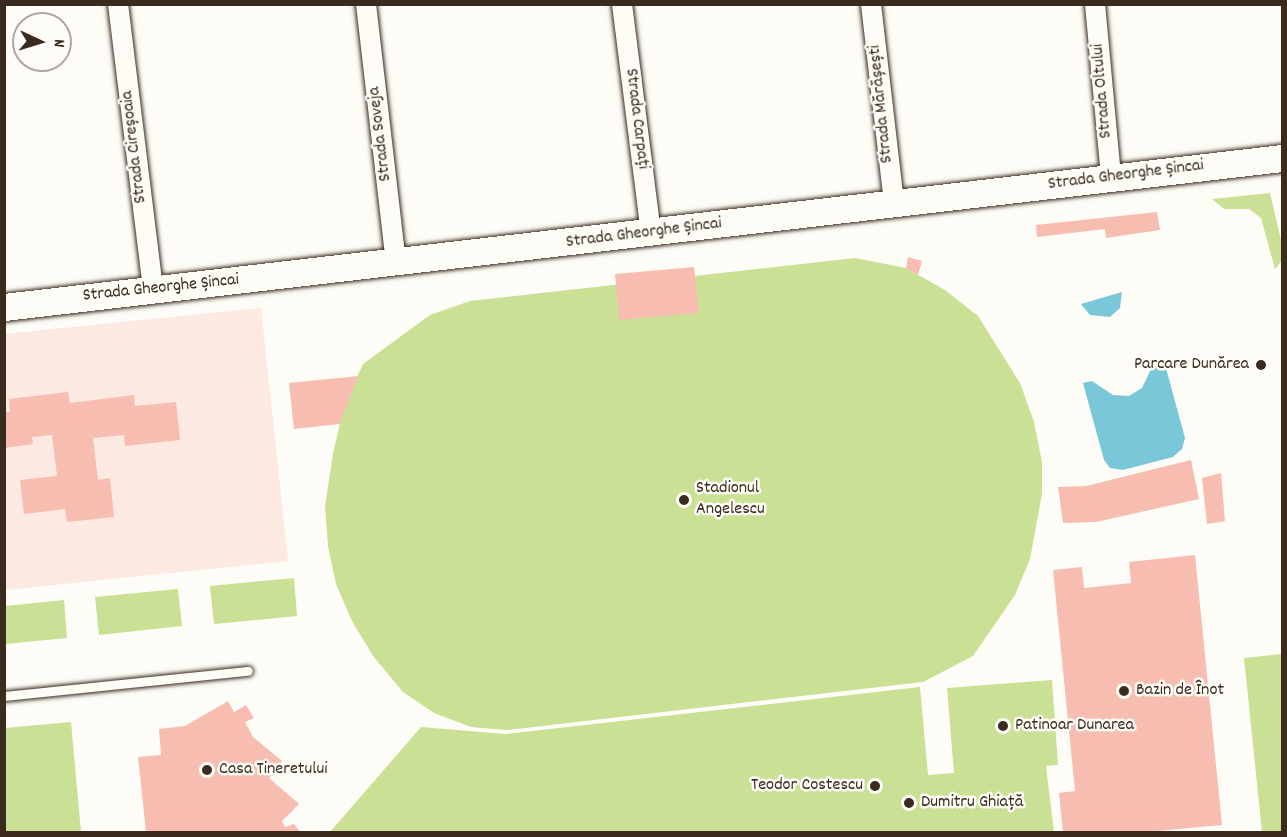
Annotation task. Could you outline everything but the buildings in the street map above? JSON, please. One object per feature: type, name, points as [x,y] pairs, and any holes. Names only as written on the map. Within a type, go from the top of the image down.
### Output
[{"type":"street","name":"Strada Cireșoaia","points":[[118,4],[153,290]]},
{"type":"street","name":"Strada Soveja","points":[[366,4],[396,264]]},
{"type":"street","name":"Strada Carpați","points":[[622,4],[651,232]]},
{"type":"street","name":"Strada Mărășești","points":[[871,4],[894,204]]},
{"type":"street","name":"Strada Oltului","points":[[1095,4],[1111,178]]},
{"type":"street","name":"Strada Gheorghe Șincai","points":[[4,307],[396,264],[1282,158]]},
{"type":"lane","points":[[4,696],[248,670]]},
{"type":"shaded area","points":[[261,308],[288,561],[5,590],[4,334]]},
{"type":"green space","points":[[1270,193],[1282,244],[1282,261],[1275,269],[1261,218],[1249,209],[1224,209],[1212,199]]},
{"type":"green space","name":"Stadionul Angelescu","points":[[855,258],[906,268],[945,290],[978,316],[1020,383],[1034,422],[1042,462],[1042,494],[1030,559],[1015,595],[973,656],[923,682],[507,730],[471,727],[434,713],[403,692],[373,656],[352,621],[336,584],[328,546],[325,506],[333,454],[344,405],[363,364],[430,315],[470,301]]},
{"type":"green space","points":[[294,578],[297,616],[214,624],[210,586]]},
{"type":"green space","points":[[178,589],[182,626],[99,635],[95,597]]},
{"type":"green space","points":[[64,600],[67,638],[5,644],[5,606]]},
{"type":"green space","points":[[1282,654],[1282,832],[1262,832],[1244,658]]},
{"type":"green space","points":[[1052,680],[1058,765],[966,772],[1046,766],[1054,832],[330,832],[421,727],[505,734],[920,687],[928,775],[954,773],[947,688]]},
{"type":"green space","points":[[71,722],[81,832],[5,832],[5,728]]},
{"type":"water","points":[[1122,292],[1120,308],[1110,317],[1090,315],[1081,304]]},
{"type":"water","points":[[1164,361],[1185,438],[1182,449],[1173,457],[1123,470],[1110,468],[1104,460],[1083,383],[1092,381],[1113,395],[1129,396],[1142,388],[1153,365]]},
{"type":"place","name":"Parcare Dunărea","points":[[1261,365]]},
{"type":"place","name":"Stadionul Angelescu","points":[[684,500]]},
{"type":"place","name":"Bazin de Înot","points":[[1124,691]]},
{"type":"place","name":"Patinoar Dunarea","points":[[1003,726]]},
{"type":"place","name":"Casa Tineretului","points":[[207,770]]},
{"type":"place","name":"Teodor Costescu","points":[[875,786]]},
{"type":"place","name":"Dumitru Ghiață","points":[[909,803]]}]
